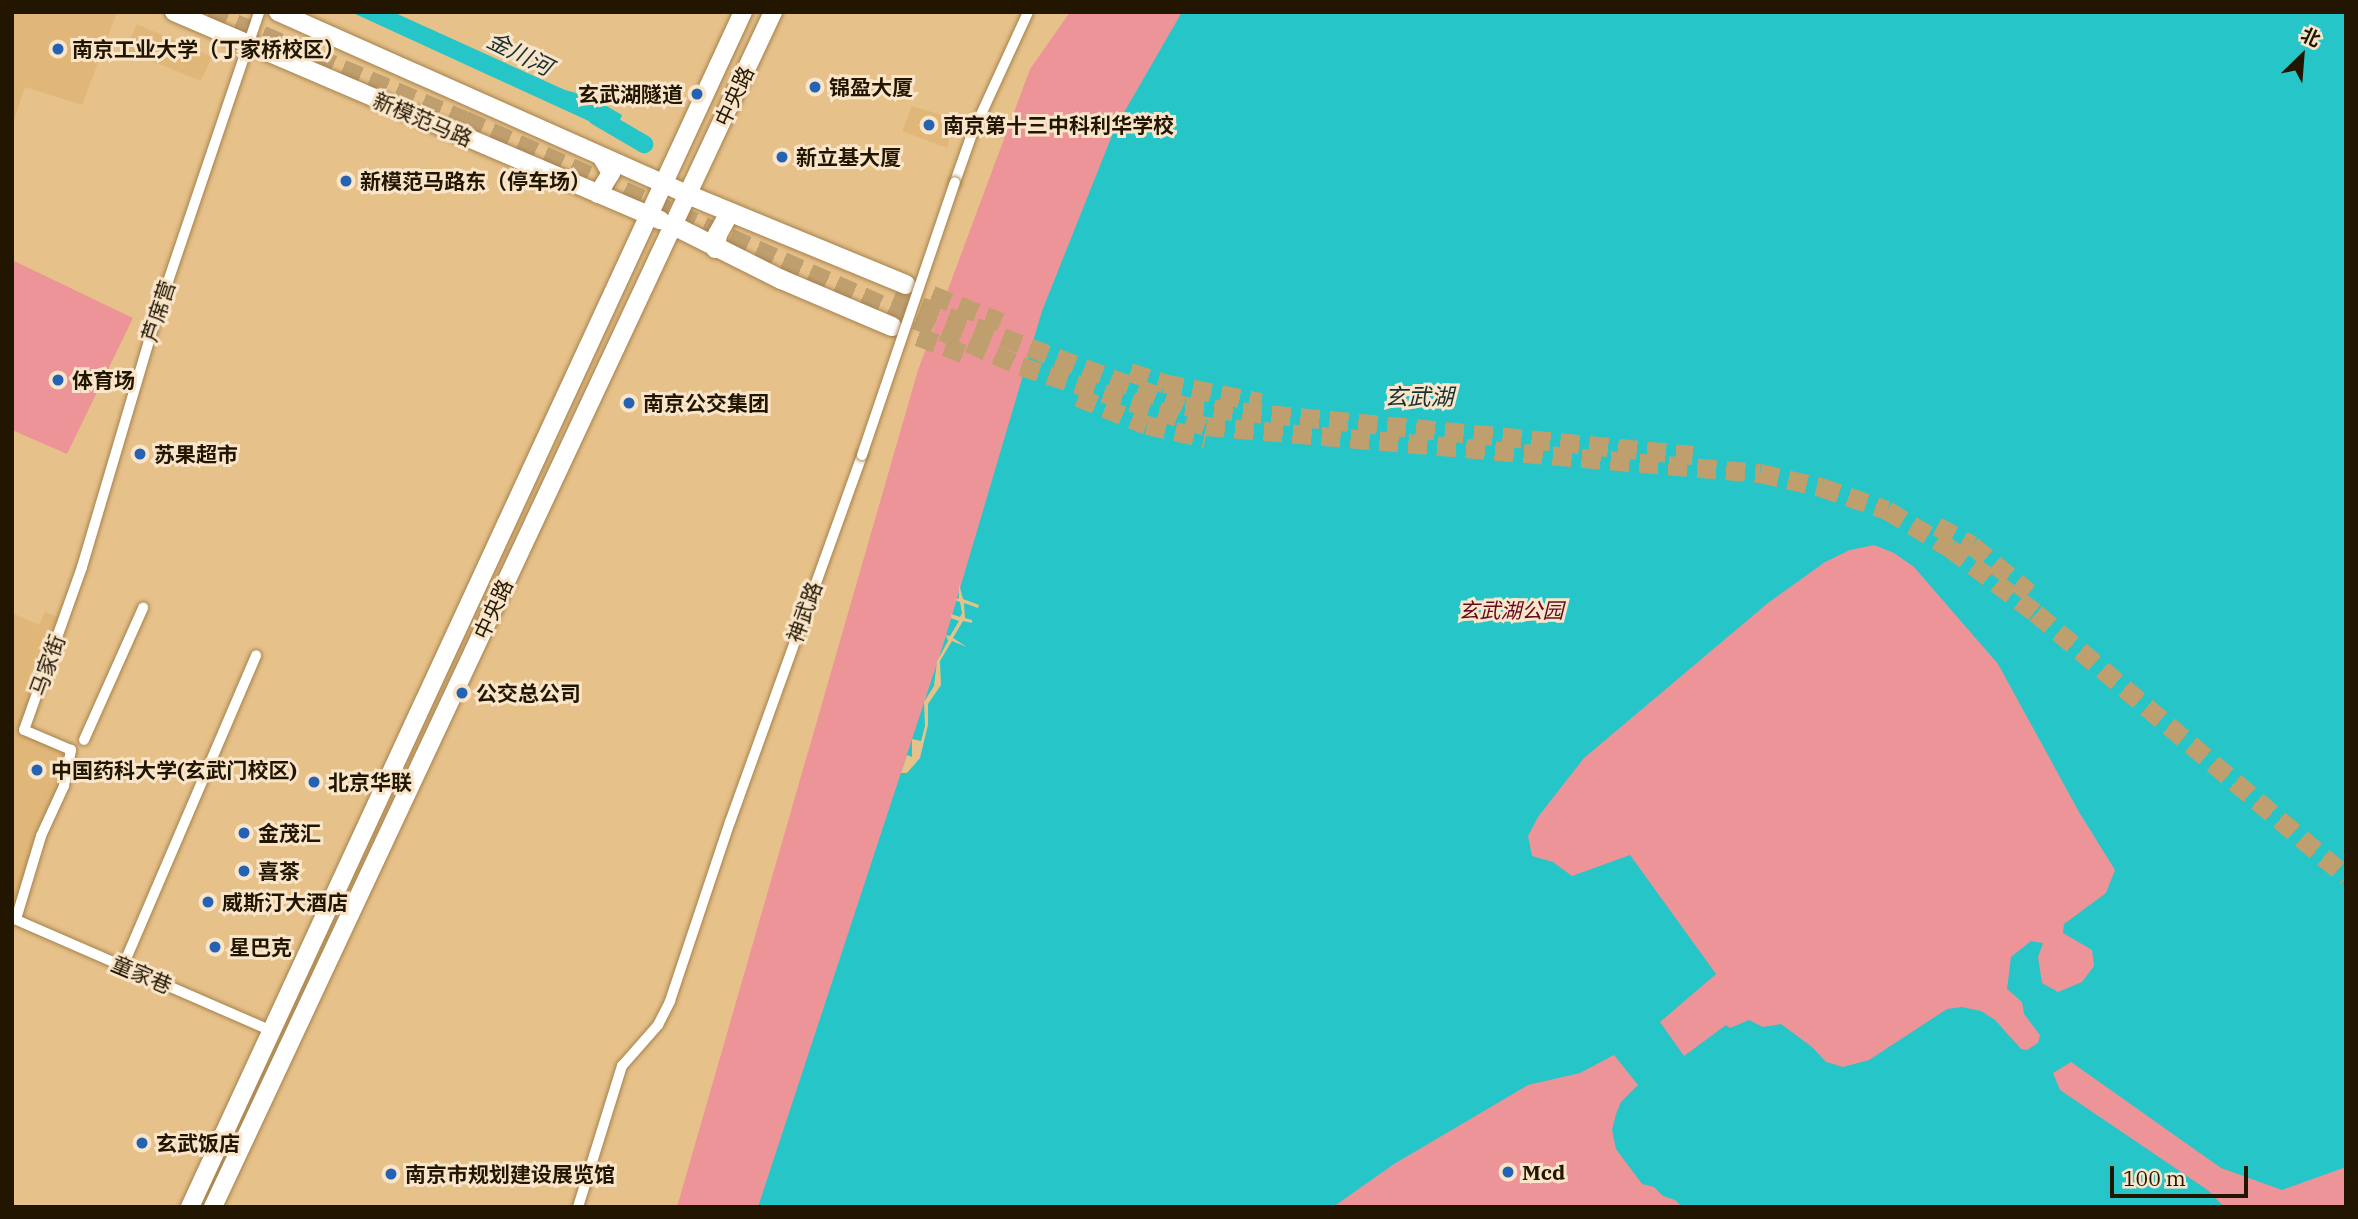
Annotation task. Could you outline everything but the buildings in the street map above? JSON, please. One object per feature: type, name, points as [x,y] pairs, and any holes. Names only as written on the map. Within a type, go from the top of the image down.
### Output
[{"type":"highway","points":[[687,194],[905,284]]},
{"type":"highway","points":[[715,248],[717,234],[729,212]]},
{"type":"highway","points":[[673,225],[715,248],[891,326]]},
{"type":"main road","name":"新模范马路","points":[[174,12],[673,225]]},
{"type":"main road","name":"新模范马路","points":[[278,12],[687,194]]},
{"type":"main road","name":"中央路","points":[[190,1207],[743,12]]},
{"type":"main road","name":"中央路","points":[[213,1207],[773,12]]},
{"type":"main road","points":[[598,194],[611,173],[602,158]]},
{"type":"street","name":"芦席营","points":[[77,581],[157,314],[259,12]]},
{"type":"street","name":"神武路","points":[[578,1207],[622,1066],[658,1025],[670,1001],[734,809],[862,455],[972,134],[1028,12]]},
{"type":"street","name":"马家街","points":[[14,919],[41,836],[64,786],[71,750],[24,730],[77,581]]},
{"type":"street","points":[[84,740],[143,608]]},
{"type":"street","points":[[122,966],[256,655]]},
{"type":"street","name":"童家巷","points":[[14,919],[272,1031]]},
{"type":"shaded area","name":"南京工业大学（丁家桥校区）","points":[[12,12],[117,12],[82,105],[25,87],[12,126]]},
{"type":"shaded area","points":[[137,24],[212,57],[201,81],[125,50]]},
{"type":"shaded area","name":"南京第十三中科利华学校","points":[[912,106],[955,119],[947,148],[902,131]]},
{"type":"shaded area","name":"中国药科大学(玄武门校区)","points":[[45,612],[58,617],[19,732],[64,752],[58,788],[36,833],[12,912],[12,613],[39,625]]},
{"type":"green space","name":"玄武湖","points":[[1070,12],[2346,12],[2346,1207],[677,1207],[918,370],[1030,69]]},
{"type":"green space","name":"体育场","points":[[12,260],[133,318],[67,454],[12,430]]},
{"type":"water","points":[[351,12],[393,12],[565,90],[591,97],[622,115],[615,133]]},
{"type":"water","name":"玄武湖","points":[[1182,12],[2346,12],[2346,1167],[2282,1190],[2221,1168],[2071,1062],[2053,1073],[2060,1090],[2209,1191],[2224,1207],[1683,1207],[1675,1200],[1663,1196],[1654,1187],[1642,1184],[1616,1149],[1612,1130],[1616,1114],[1621,1102],[1638,1085],[1614,1055],[1580,1073],[1528,1085],[1394,1164],[1333,1207],[758,1207],[945,639],[1042,311],[1115,128]],"holes":[[[1874,545],[1894,553],[1914,567],[1998,664],[2079,812],[2115,870],[2106,893],[2064,924],[2063,933],[2092,950],[2094,966],[2082,982],[2058,992],[2042,983],[2038,957],[2043,943],[2031,941],[2011,957],[2007,989],[2022,1002],[2024,1014],[2040,1035],[2038,1043],[2027,1050],[2021,1049],[1995,1020],[1981,1011],[1962,1007],[1947,1009],[1869,1060],[1843,1067],[1826,1062],[1812,1047],[1781,1024],[1763,1027],[1749,1020],[1730,1028],[1726,1025],[1684,1056],[1660,1022],[1716,974],[1630,855],[1572,876],[1553,862],[1532,856],[1528,836],[1538,817],[1584,758],[1768,603],[1825,562],[1850,550]]]},
{"type":"pier","points":[[959,584],[963,599],[979,605],[978,608],[964,603],[965,618],[972,620],[972,623],[963,621],[953,638],[967,647],[952,641],[940,661],[941,685],[928,704],[928,725],[920,758],[907,773],[901,773],[907,755],[912,757],[912,739],[921,741],[925,726],[924,702],[934,686],[937,661],[948,641],[946,635],[950,636],[959,621],[951,618],[951,614],[960,617],[962,613],[960,602],[955,600],[959,598]]},
{"type":"waterway","name":"金川河","points":[[596,116],[644,144]]},
{"type":"tunnel","points":[[209,12],[465,120],[1021,366],[1206,426],[1760,473],[1821,487],[1887,510],[1950,548],[2036,613],[2346,876]]},
{"type":"tunnel","points":[[905,284],[1001,322]]},
{"type":"tunnel","points":[[894,296],[1185,406],[1693,455]]},
{"type":"tunnel","points":[[891,326],[965,354]]},
{"type":"tunnel","points":[[1130,372],[1164,383],[1261,402]]},
{"type":"tunnel","points":[[1078,397],[1147,425],[1206,438]]},
{"type":"tunnel","points":[[1937,526],[1972,545],[2029,592]]},
{"type":"place","name":"南京工业大学（丁家桥校区）","points":[[58,49]]},
{"type":"place","name":"锦盈大厦","points":[[815,87]]},
{"type":"place","name":"玄武湖隧道","points":[[697,94]]},
{"type":"place","name":"南京第十三中科利华学校","points":[[929,125]]},
{"type":"place","name":"新立基大厦","points":[[782,157]]},
{"type":"place","name":"新模范马路东（停车场）","points":[[346,181]]},
{"type":"place","name":"体育场","points":[[58,380]]},
{"type":"place","name":"南京公交集团","points":[[629,403]]},
{"type":"place","name":"苏果超市","points":[[140,454]]},
{"type":"place","name":"公交总公司","points":[[462,693]]},
{"type":"place","name":"中国药科大学(玄武门校区)","points":[[37,770]]},
{"type":"place","name":"北京华联","points":[[314,782]]},
{"type":"place","name":"金茂汇","points":[[244,833]]},
{"type":"place","name":"喜茶","points":[[244,871]]},
{"type":"place","name":"威斯汀大酒店","points":[[208,902]]},
{"type":"place","name":"星巴克","points":[[215,947]]},
{"type":"place","name":"玄武饭店","points":[[142,1143]]},
{"type":"place","name":"Mcd","points":[[1508,1172]]},
{"type":"place","name":"南京市规划建设展览馆","points":[[391,1174]]},
{"type":"park label","name":"玄武湖公园","points":[[1511,610]]}]
